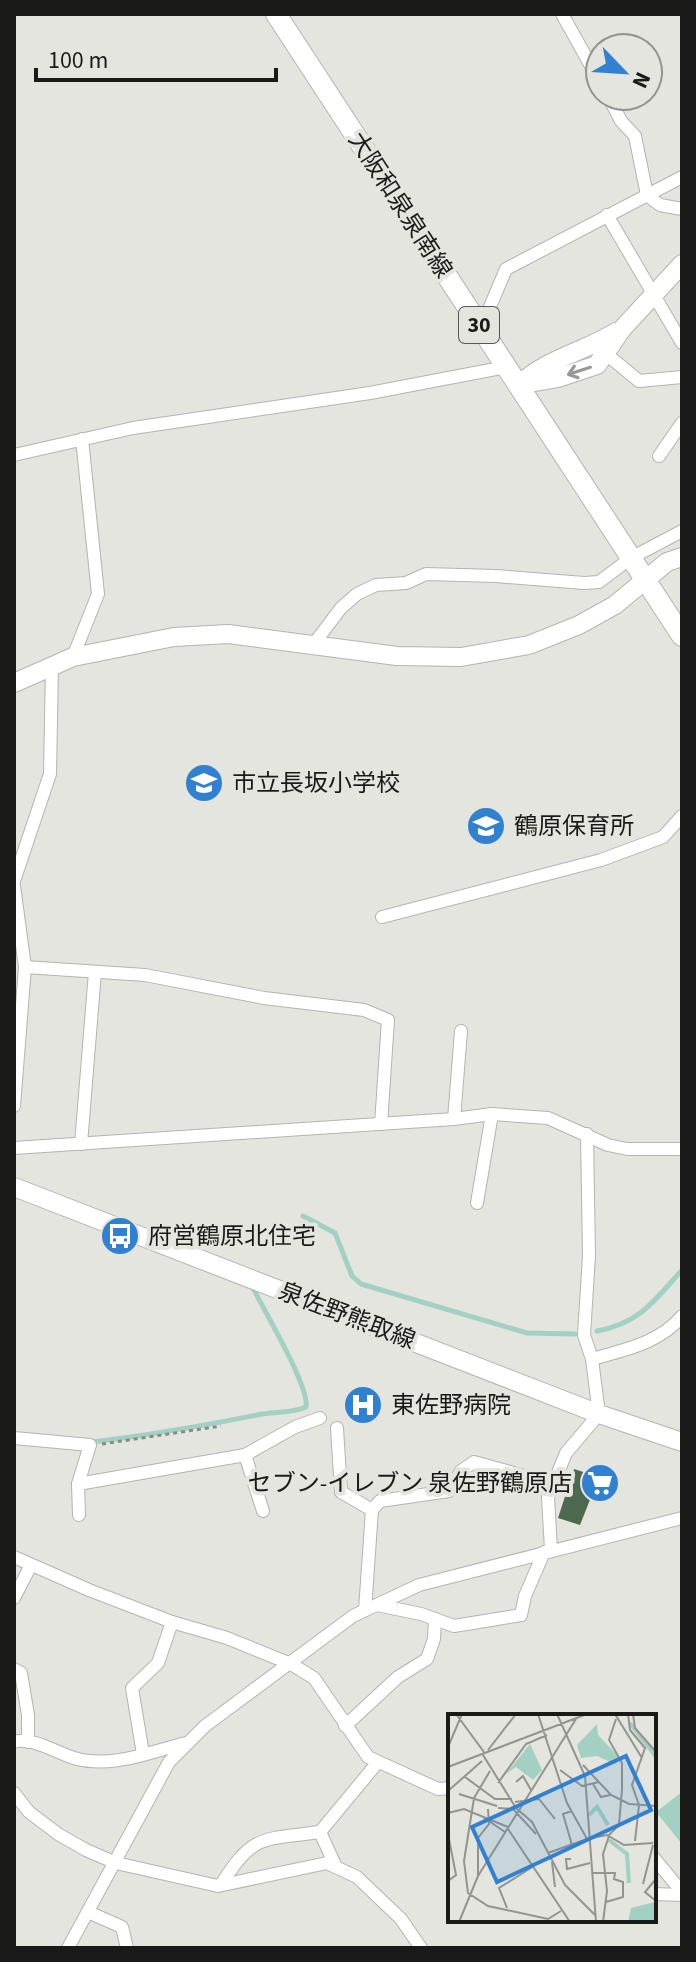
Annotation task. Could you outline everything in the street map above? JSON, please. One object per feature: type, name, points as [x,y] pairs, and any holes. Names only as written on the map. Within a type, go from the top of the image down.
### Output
[{"type":"main road","name":"大阪和泉泉南線","points":[[276,14],[682,636]]},
{"type":"street","points":[[562,14],[584,53]]},
{"type":"street","points":[[616,112],[635,136],[647,195],[660,205],[682,209]]},
{"type":"street","points":[[481,328],[506,269],[682,177]]},
{"type":"street","points":[[607,215],[682,343]]},
{"type":"street","points":[[518,385],[558,378],[597,365],[622,329],[682,264]]},
{"type":"street","points":[[518,385],[533,371],[560,357],[591,347],[622,329]]},
{"type":"street","points":[[605,353],[639,381],[682,377]]},
{"type":"street","points":[[14,455],[133,428],[370,393],[506,367]]},
{"type":"street","points":[[659,456],[682,423]]},
{"type":"street","points":[[73,657],[98,594],[82,439]]},
{"type":"street","points":[[313,645],[341,608],[357,594],[376,585],[406,583],[426,574],[599,582],[631,558],[682,531]]},
{"type":"street","points":[[14,683],[73,657],[174,637],[228,634],[397,656],[461,657],[529,645],[579,625],[615,605],[667,562],[682,557]]},
{"type":"street","points":[[14,1106],[25,967],[14,884],[50,774],[52,666]]},
{"type":"street","points":[[382,917],[601,860],[663,837],[682,816]]},
{"type":"street","points":[[25,967],[145,975],[264,998],[364,1010],[388,1020],[381,1124]]},
{"type":"street","points":[[81,1144],[95,972]]},
{"type":"street","points":[[454,1119],[461,1031]]},
{"type":"street","points":[[14,1148],[492,1114],[548,1118],[608,1145],[627,1149],[682,1149]]},
{"type":"street","points":[[477,1203],[492,1114]]},
{"type":"street","points":[[371,1608],[435,1619],[454,1626],[521,1615],[525,1596],[548,1551],[548,1497],[553,1484],[566,1453],[599,1414],[592,1359],[584,1335],[589,1256],[587,1134]]},
{"type":"street","name":"泉佐野熊取線","points":[[14,1187],[599,1414],[682,1442]]},
{"type":"street","points":[[592,1359],[661,1335],[682,1316]]},
{"type":"street","points":[[78,1484],[245,1455],[295,1427],[320,1418]]},
{"type":"street","points":[[337,1428],[341,1492],[372,1510]]},
{"type":"street","points":[[14,1438],[90,1445],[78,1484],[79,1515]]},
{"type":"street","points":[[245,1455],[263,1511]]},
{"type":"street","points":[[371,1608],[372,1510],[380,1501],[449,1491],[461,1471],[474,1462],[553,1484]]},
{"type":"street","points":[[68,1948],[169,1762],[205,1726],[353,1616],[419,1585],[682,1518]]},
{"type":"street","points":[[14,1557],[172,1622],[227,1638],[291,1664],[314,1678],[368,1757],[438,1789],[448,1788]]},
{"type":"street","points":[[14,1598],[31,1565]]},
{"type":"street","points":[[345,1726],[398,1677],[427,1659],[434,1639],[435,1619]]},
{"type":"street","points":[[143,1754],[132,1688],[158,1663],[172,1622]]},
{"type":"street","points":[[14,1669],[21,1673],[28,1715],[28,1742]]},
{"type":"street","points":[[14,1742],[28,1742],[95,1763],[186,1743]]},
{"type":"street","points":[[221,1885],[247,1850],[263,1840],[320,1832],[378,1762]]},
{"type":"street","points":[[14,1793],[29,1812],[58,1834],[116,1863],[221,1885],[327,1863],[357,1877],[401,1919],[421,1948]]},
{"type":"street","points":[[320,1832],[336,1867]]},
{"type":"street","points":[[656,1861],[682,1894]]},
{"type":"street","points":[[656,1894],[682,1894]]},
{"type":"street","points":[[88,1912],[122,1927],[127,1948]]},
{"type":"path","points":[[90,1445],[221,1426]]},
{"type":"shaded area","points":[[682,1792],[682,1844],[656,1812]]},
{"type":"building","points":[[574,1469],[599,1477],[580,1525],[558,1518]]},
{"type":"waterway","points":[[303,1216],[335,1233],[352,1276],[361,1284],[527,1333],[575,1334]]},
{"type":"waterway","points":[[597,1331],[624,1322],[645,1309],[682,1270]]},
{"type":"waterway","points":[[90,1442],[306,1407],[294,1367],[254,1290]]},
{"type":"place","name":"市立長坂小学校","points":[[204,783]]},
{"type":"place","name":"鶴原保育所","points":[[486,826]]},
{"type":"place","name":"府営鶴原北住宅","points":[[120,1236]]},
{"type":"place","name":"東佐野病院","points":[[363,1405]]},
{"type":"place","name":"セブン-イレブン 泉佐野鶴原店","points":[[600,1483]]}]
